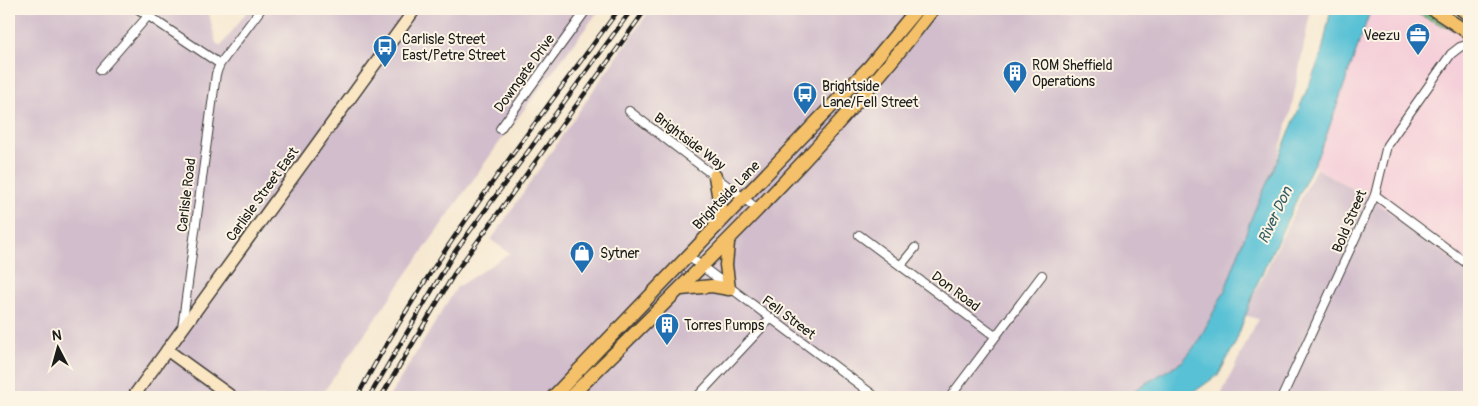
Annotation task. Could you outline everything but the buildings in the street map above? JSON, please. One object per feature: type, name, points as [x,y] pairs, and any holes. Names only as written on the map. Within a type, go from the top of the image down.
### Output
[{"type":"main road","name":"Carlisle Street East","points":[[133,397],[415,9]]},
{"type":"main road","name":"Brightside Lane","points":[[553,397],[869,67],[917,9]]},
{"type":"main road","points":[[570,397],[703,268],[759,210],[844,118],[933,9]]},
{"type":"main road","points":[[1432,9],[1469,32]]},
{"type":"main road","points":[[1461,9],[1469,15]]},
{"type":"main road","points":[[715,176],[720,206],[715,229]]},
{"type":"main road","points":[[681,289],[712,286],[729,288],[726,265],[728,242]]},
{"type":"main road","points":[[167,350],[232,397]]},
{"type":"street","points":[[138,9],[220,64]]},
{"type":"street","name":"Carlisle Road","points":[[182,329],[213,84],[220,64],[261,9]]},
{"type":"street","name":"Downgate Drive","points":[[500,129],[587,9]]},
{"type":"street","points":[[101,70],[148,16]]},
{"type":"street","name":"Bold Street","points":[[1285,396],[1375,195],[1384,153],[1391,139],[1451,54],[1460,46],[1469,44]]},
{"type":"street","name":"Brightside Way","points":[[629,111],[759,210]]},
{"type":"street","points":[[1375,195],[1469,265]]},
{"type":"street","name":"Don Road","points":[[859,234],[995,336]]},
{"type":"street","points":[[901,265],[915,248]]},
{"type":"street","name":"Fell Street","points":[[688,256],[876,397]]},
{"type":"street","points":[[950,397],[1042,274]]},
{"type":"street","points":[[697,397],[770,319]]},
{"type":"shaded area","points":[[9,9],[208,9],[216,43],[221,46],[249,9],[600,9],[504,136],[320,397],[9,397]]},
{"type":"shaded area","points":[[651,9],[1311,9],[1291,110],[1276,164],[1254,211],[1225,290],[1198,342],[1183,361],[1123,397],[389,397],[457,287],[510,253],[491,240]]},
{"type":"shaded area","points":[[1371,9],[1429,9],[1469,37],[1469,272],[1374,201],[1313,166],[1324,142]]},
{"type":"shaded area","points":[[1316,168],[1374,201],[1469,272],[1469,397],[1220,397],[1258,319],[1244,315]]},
{"type":"green space","points":[[1406,9],[1423,9],[1455,31]]},
{"type":"water","name":"River Don","points":[[1331,9],[1371,9],[1324,142],[1257,284],[1235,344],[1219,374],[1187,397],[1123,397],[1183,361],[1198,342],[1225,290],[1254,211],[1276,164],[1321,56]]},
{"type":"railway","points":[[357,397],[385,346],[416,296],[481,198],[619,9]]},
{"type":"railway","points":[[369,397],[454,253],[632,9]]},
{"type":"railway","points":[[381,397],[454,274],[646,9]]},
{"type":"place","name":"Veezu","points":[[1418,56]]},
{"type":"place","name":"Carlisle Street East/Petre Street","points":[[385,68]]},
{"type":"place","name":"ROM Sheffield Operations","points":[[1015,94]]},
{"type":"place","name":"Brightside Lane/Fell Street","points":[[805,115]]},
{"type":"place","name":"Sytner","points":[[582,274]]},
{"type":"place","name":"Torres Pumps","points":[[667,346]]}]
